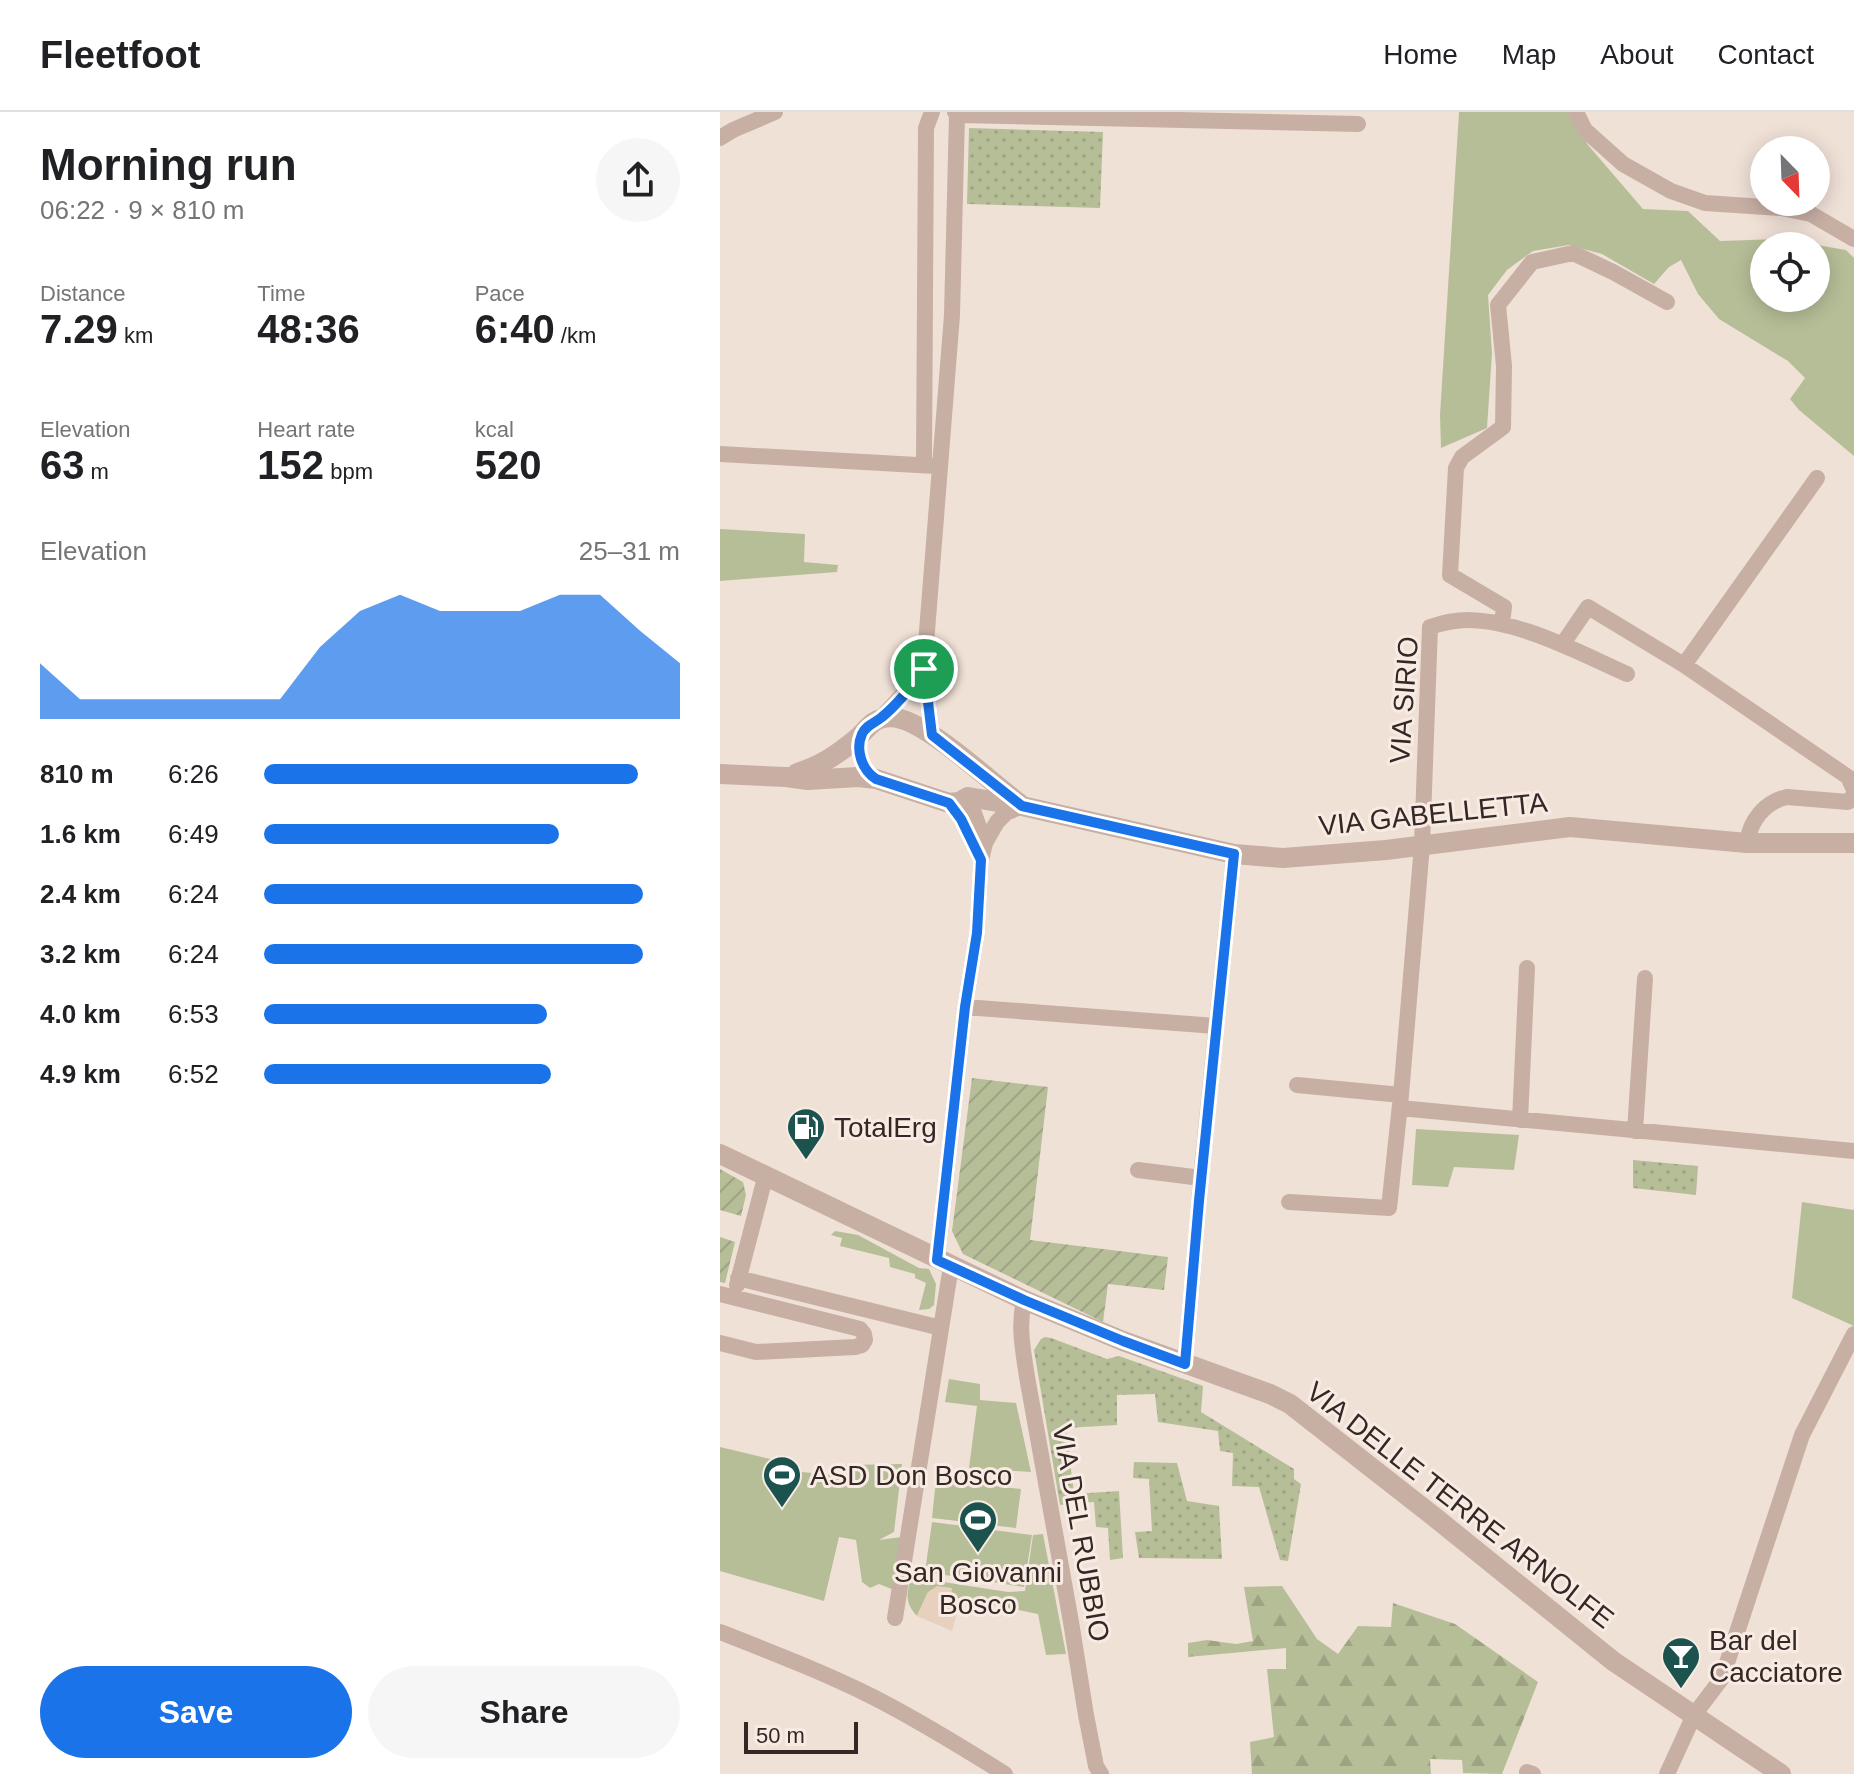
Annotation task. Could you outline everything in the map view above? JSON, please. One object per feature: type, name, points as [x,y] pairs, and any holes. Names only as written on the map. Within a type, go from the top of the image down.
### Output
[{"type":"street","points":[[720,138],[775,112]]},
{"type":"street","points":[[932,112],[926,128],[932,466],[924,669],[932,735]]},
{"type":"street","points":[[1576,112],[1585,130],[1623,164],[1671,191],[1705,203],[1781,208],[1811,214],[1854,239]]},
{"type":"street","points":[[932,466],[952,315],[956,114],[1358,124]]},
{"type":"street","points":[[1502,623],[1504,607],[1450,575],[1456,468],[1462,457],[1503,427],[1504,366],[1498,305],[1532,262],[1573,253],[1667,302]]},
{"type":"street","points":[[720,454],[932,466]]},
{"type":"street","points":[[1684,665],[1817,478]]},
{"type":"street","points":[[1562,645],[1588,607],[1684,665],[1848,777],[1854,793],[1848,802],[1779,798],[1760,812],[1748,832],[1747,843]]},
{"type":"street","name":"VIA SIRIO","points":[[1422,845],[1430,627],[1467,620],[1502,623],[1627,674]]},
{"type":"street","points":[[880,719],[924,669]]},
{"type":"street","name":"VIA GABELLETTA","points":[[786,777],[817,767],[836,756],[870,724],[894,717],[906,720],[932,735],[1022,806]]},
{"type":"street","points":[[863,733],[859,749],[862,763],[876,779]]},
{"type":"street","points":[[973,768],[975,778],[959,800],[961,819],[981,860]]},
{"type":"street","name":"VIA GABELLETTA","points":[[720,774],[808,780],[876,779],[959,800],[1022,806],[1234,854],[1283,858],[1570,827],[1747,843],[1854,843]]},
{"type":"street","points":[[959,800],[985,843]]},
{"type":"street","points":[[895,1618],[941,1328],[965,1007],[977,933],[981,860],[985,843],[997,822],[1006,813],[1022,806]]},
{"type":"street","points":[[1289,1202],[1389,1208],[1422,845]]},
{"type":"street","points":[[1185,1364],[1234,854]]},
{"type":"street","points":[[1520,1120],[1527,968]]},
{"type":"street","points":[[1635,1131],[1645,978]]},
{"type":"street","points":[[965,1007],[1216,1026]]},
{"type":"street","points":[[1297,1085],[1520,1120],[1854,1151]]},
{"type":"street","name":"VIA DELLE TERRE ARNOLFE","points":[[720,1154],[1024,1300],[1290,1404],[1613,1661],[1781,1774]]},
{"type":"street","points":[[1138,1170],[1201,1178]]},
{"type":"street","points":[[720,1343],[756,1352],[855,1347],[865,1340],[860,1329],[727,1296],[738,1278],[766,1174]]},
{"type":"street","points":[[738,1278],[941,1328]]},
{"type":"street","name":"VIA DEL RUBBIO","points":[[1024,1300],[1020,1318],[1025,1364],[1086,1715],[1096,1766],[1101,1774]]},
{"type":"street","points":[[1667,1774],[1694,1715],[1722,1678],[1802,1435],[1854,1334]]},
{"type":"street","points":[[720,1632],[815,1670],[872,1697],[945,1736],[1005,1774]]},
{"type":"green space","points":[[1459,112],[1568,112],[1588,145],[1643,209],[1688,211],[1720,241],[1750,240],[1750,312],[1830,312],[1830,247],[1846,250],[1854,258],[1854,456],[1790,399],[1805,378],[1788,361],[1719,319],[1698,294],[1681,260],[1669,267],[1654,284],[1602,254],[1569,245],[1533,251],[1507,270],[1488,295],[1492,353],[1487,428],[1441,448],[1440,415]]},
{"type":"green space","points":[[969,128],[1103,132],[1100,208],[967,204]]},
{"type":"green space","points":[[720,529],[805,534],[804,562],[838,565],[837,572],[720,581]]},
{"type":"green space","points":[[972,1078],[1048,1087],[1030,1240],[1168,1257],[1164,1290],[1108,1284],[1103,1322],[963,1254],[952,1231]]},
{"type":"green space","points":[[1416,1129],[1519,1135],[1514,1170],[1454,1167],[1448,1187],[1412,1185]]},
{"type":"green space","points":[[1633,1160],[1698,1166],[1696,1195],[1633,1188]]},
{"type":"green space","points":[[720,1169],[743,1182],[746,1195],[741,1216],[720,1210]]},
{"type":"green space","points":[[1802,1202],[1854,1210],[1854,1326],[1792,1298]]},
{"type":"green space","points":[[835,1231],[858,1235],[919,1268],[929,1269],[936,1284],[934,1305],[919,1310],[926,1283],[915,1278],[915,1274],[890,1267],[889,1258],[840,1246],[842,1238],[831,1235]]},
{"type":"green space","points":[[720,1237],[735,1242],[725,1283],[720,1282]]},
{"type":"green space","points":[[1045,1337],[1107,1359],[1119,1356],[1203,1386],[1201,1412],[1294,1469],[1294,1479],[1301,1484],[1288,1561],[1280,1560],[1259,1487],[1232,1486],[1233,1453],[1220,1451],[1218,1431],[1158,1422],[1155,1394],[1117,1395],[1117,1425],[1066,1428],[1074,1494],[1119,1491],[1123,1558],[1110,1560],[1108,1528],[1096,1527],[1094,1502],[1060,1505],[1034,1350]]},
{"type":"green space","points":[[949,1379],[980,1384],[980,1400],[1016,1403],[1031,1472],[969,1468],[977,1406],[945,1402]]},
{"type":"green space","name":"ASD Don Bosco","points":[[720,1447],[791,1464],[791,1471],[843,1476],[845,1465],[902,1464],[894,1532],[879,1540],[901,1537],[894,1590],[879,1584],[870,1588],[862,1582],[856,1540],[839,1537],[824,1601],[720,1571]]},
{"type":"green space","points":[[1134,1462],[1177,1463],[1187,1501],[1219,1506],[1222,1559],[1139,1558],[1135,1532],[1152,1531],[1149,1479],[1133,1478]]},
{"type":"green space","points":[[936,1479],[1021,1489],[1016,1528],[932,1518]]},
{"type":"green space","name":"San Giovanni Bosco","points":[[932,1522],[1032,1535],[1024,1587],[925,1572]]},
{"type":"green space","points":[[1043,1534],[1066,1654],[1046,1655],[1038,1614],[928,1592],[917,1616],[910,1606],[908,1593],[911,1577],[1008,1592],[1025,1591],[1033,1535]]},
{"type":"green space","points":[[1282,1586],[1317,1639],[1338,1654],[1358,1626],[1391,1627],[1393,1603],[1455,1624],[1538,1682],[1502,1774],[1463,1773],[1462,1760],[1430,1759],[1431,1774],[1252,1774],[1250,1742],[1274,1737],[1267,1669],[1286,1669],[1286,1648],[1188,1657],[1188,1643],[1207,1640],[1236,1644],[1253,1641],[1244,1587]]},
{"type":"shaded area","points":[[937,1586],[952,1588],[951,1597],[961,1599],[952,1631],[917,1616],[928,1592]]},
{"type":"place","name":"TotalErg","points":[[806,1161]]},
{"type":"place","name":"ASD Don Bosco","points":[[782,1509]]},
{"type":"place","name":"San Giovanni Bosco","points":[[978,1554]]},
{"type":"place","name":"Bar del Cacciatore","points":[[1681,1690]]},
{"type":"route","points":[[924,669],[932,735],[1022,806],[1234,854],[1185,1364],[1024,1300],[937,1260],[965,1007],[977,933],[981,860],[961,819],[949,803],[876,779],[862,763],[859,749],[863,733],[870,724],[900,700],[924,669]]}]
